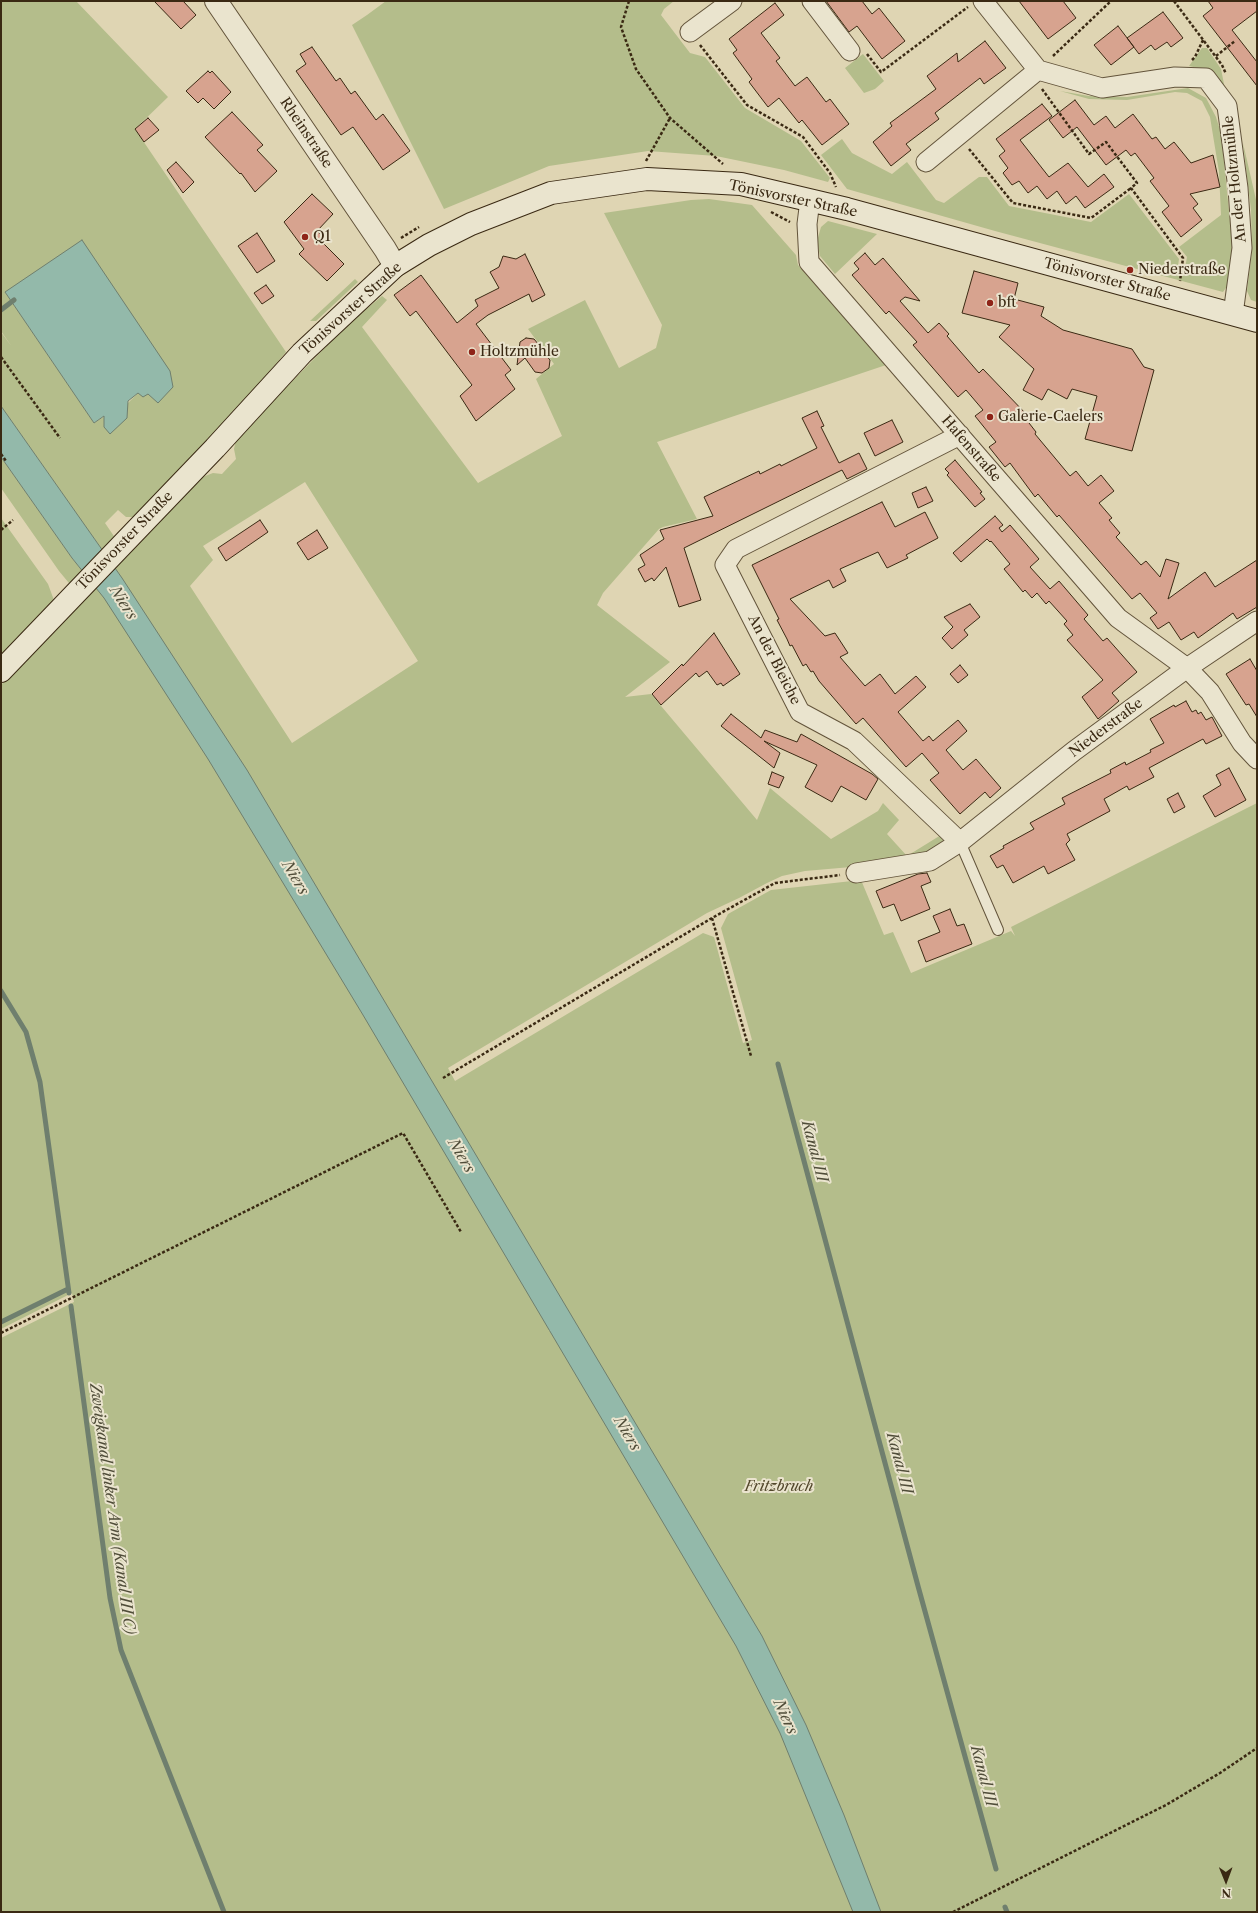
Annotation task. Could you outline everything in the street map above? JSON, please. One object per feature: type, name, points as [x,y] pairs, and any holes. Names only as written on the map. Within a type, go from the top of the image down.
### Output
[{"type":"main road","name":"Rheinstraße","points":[[216,1],[385,249],[395,266]]},
{"type":"main road","name":"Tönisvorster Straße","points":[[1,671],[215,448],[302,353],[395,266],[429,245],[471,224],[551,193],[647,179],[741,184],[847,209],[1257,321]]},
{"type":"street","points":[[690,32],[732,1]]},
{"type":"street","points":[[812,1],[850,51]]},
{"type":"street","points":[[926,162],[957,135],[1035,73],[976,3]]},
{"type":"street","name":"An der Holtzmühle","points":[[1035,73],[1102,88],[1175,77],[1206,78],[1227,106],[1238,188],[1242,248],[1233,314]]},
{"type":"street","name":"Hafenstraße","points":[[810,200],[807,224],[810,262],[1118,618],[1187,668],[1210,692],[1242,743],[1257,759]]},
{"type":"street","name":"An der Bleiche","points":[[960,435],[736,549],[725,565],[800,712],[854,741],[960,842]]},
{"type":"street","name":"Niederstraße","points":[[960,842],[1074,751],[1187,668],[1257,621]]},
{"type":"street","points":[[856,873],[930,860],[960,842]]},
{"type":"lane","points":[[960,842],[998,930]]},
{"type":"path","points":[[629,1],[621,27],[636,69],[670,118],[723,164],[741,184]]},
{"type":"path","points":[[957,135],[1013,203],[1091,218],[1137,183],[1106,142],[1089,154],[1035,73],[1110,1]]},
{"type":"path","points":[[1174,1],[1216,56],[1222,65],[1226,76]]},
{"type":"path","points":[[850,51],[859,44],[881,72],[976,3]]},
{"type":"path","points":[[690,32],[747,105],[803,137],[830,173],[847,209]]},
{"type":"path","points":[[1216,56],[1235,41]]},
{"type":"path","points":[[645,163],[670,118]]},
{"type":"path","points":[[1131,188],[1183,258],[1177,299]]},
{"type":"path","points":[[770,211],[790,222],[807,224]]},
{"type":"path","points":[[412,230],[429,245]]},
{"type":"path","points":[[1,357],[60,438]]},
{"type":"path","points":[[1,454],[6,461]]},
{"type":"path","points":[[1,530],[13,520]]},
{"type":"path","points":[[444,1078],[712,918],[775,883],[856,873]]},
{"type":"path","points":[[712,918],[751,1056]]},
{"type":"path","points":[[1,1333],[403,1133],[461,1232]]},
{"type":"path","points":[[953,1912],[1166,1805],[1220,1773],[1257,1748]]},
{"type":"green space","name":"Fritzbruch","points":[[1,1],[76,1],[168,97],[135,129],[286,352],[251,393],[136,517],[126,517],[118,510],[105,523],[126,554],[200,478],[213,473],[222,474],[236,459],[234,449],[236,439],[346,326],[382,296],[387,300],[362,327],[478,483],[562,436],[536,379],[554,364],[528,329],[585,300],[619,368],[656,348],[662,325],[604,213],[691,200],[709,199],[752,205],[796,255],[798,265],[886,365],[657,442],[697,519],[659,529],[603,593],[597,605],[670,662],[625,697],[651,694],[757,820],[770,788],[831,839],[878,811],[883,803],[899,820],[887,834],[907,856],[941,835],[944,843],[909,862],[805,871],[782,876],[767,883],[707,913],[448,1068],[455,1081],[703,933],[714,937],[743,1043],[752,1040],[721,928],[728,914],[771,890],[861,880],[884,935],[893,932],[911,973],[1011,931],[1015,936],[1011,927],[1257,803],[1257,1912],[1,1912],[1,1338],[74,1302],[72,1293],[1,1329],[1,685],[83,600],[59,571],[1,488],[1,457],[72,558],[101,594],[119,574],[1,406],[1,332],[12,347],[1,331]],"holes":[[[5,292],[173,387],[147,394],[138,393],[104,427],[105,416],[94,423]],[[305,482],[418,661],[292,743],[190,586],[213,560],[203,546]]]},
{"type":"green space","points":[[386,1],[674,1],[664,9],[661,15],[690,53],[705,57],[745,108],[801,141],[830,178],[828,182],[784,170],[716,156],[648,151],[549,166],[444,209],[352,25]]},
{"type":"green space","points":[[1202,48],[1207,48],[1221,69],[1225,89],[1206,70],[1189,66]]},
{"type":"green space","points":[[863,54],[884,81],[875,89],[864,93],[845,68]]},
{"type":"green space","points":[[1188,88],[1206,98],[1216,117],[1221,133],[1233,251],[1228,285],[1223,292],[995,231],[847,189],[821,155],[842,139],[852,153],[892,174],[907,162],[936,200],[944,203],[979,177],[987,177],[1009,206],[1091,222],[1129,194],[1179,259],[1177,273],[1184,274],[1187,257],[1179,247],[1221,215],[1219,172],[1210,117],[1202,101],[1187,93],[1175,92],[1127,100],[1089,99],[1060,91],[1089,96],[1127,97]]},
{"type":"green space","points":[[1243,143],[1257,204],[1257,302],[1251,300],[1247,291],[1252,251],[1251,210]]},
{"type":"green space","points":[[828,221],[877,234],[835,274],[820,256],[817,241],[821,227]]},
{"type":"green space","points":[[355,279],[358,282],[316,321],[310,321]]},
{"type":"green space","points":[[1,518],[48,584],[55,603],[1,660]]},
{"type":"water","points":[[82,240],[170,371],[173,387],[158,403],[148,394],[143,397],[138,393],[128,401],[127,418],[110,434],[104,427],[104,416],[94,423],[5,292]]},
{"type":"water","name":"Niers","points":[[1,406],[122,578],[247,770],[762,1636],[806,1725],[844,1815],[881,1912],[853,1912],[780,1733],[736,1646],[363,1015],[208,759],[104,598],[72,558],[1,457]]},
{"type":"building","points":[[154,1],[183,1],[196,15],[181,29]]},
{"type":"building","points":[[826,1],[862,1],[872,14],[879,8],[905,41],[882,59],[857,26],[849,32]]},
{"type":"building","points":[[1019,1],[1063,1],[1076,18],[1048,39]]},
{"type":"building","points":[[1208,1],[1257,1],[1257,11],[1232,30],[1257,62],[1257,86],[1203,16],[1213,8]]},
{"type":"building","points":[[775,3],[784,15],[761,33],[780,58],[776,61],[795,86],[807,77],[826,102],[830,99],[849,124],[822,145],[802,120],[799,123],[779,98],[768,107],[749,82],[752,79],[733,53],[737,50],[729,39]]},
{"type":"building","points":[[1163,12],[1183,38],[1171,47],[1167,42],[1155,50],[1151,45],[1139,54],[1127,38]]},
{"type":"building","points":[[1118,26],[1134,47],[1111,65],[1094,45]]},
{"type":"building","points":[[985,41],[1006,68],[984,84],[980,78],[935,113],[939,119],[906,144],[911,150],[891,166],[873,142],[892,126],[890,123],[936,89],[927,76],[957,53],[958,62]]},
{"type":"building","points":[[312,47],[336,81],[340,78],[351,94],[355,91],[376,120],[383,114],[410,151],[383,170],[353,127],[341,135],[296,71],[306,64],[300,54]]},
{"type":"building","points":[[208,71],[210,73],[212,71],[231,92],[214,109],[203,98],[198,103],[186,91]]},
{"type":"building","points":[[1075,100],[1094,125],[1106,116],[1115,128],[1133,114],[1152,139],[1156,137],[1165,149],[1174,142],[1191,163],[1213,155],[1220,187],[1190,194],[1198,204],[1193,208],[1202,220],[1181,237],[1162,212],[1169,206],[1150,181],[1154,178],[1135,153],[1131,156],[1126,150],[1106,165],[1077,127],[1063,138],[1049,120]]},
{"type":"building","points":[[1042,104],[1052,116],[1020,140],[1049,177],[1068,163],[1088,187],[1104,174],[1114,187],[1085,208],[1076,196],[1066,204],[1057,191],[1047,199],[1037,186],[1028,193],[1019,181],[1012,185],[1003,173],[1008,168],[999,156],[1005,151],[996,139]]},
{"type":"building","points":[[232,112],[263,145],[257,150],[277,171],[255,192],[241,173],[240,174],[205,137]]},
{"type":"building","points":[[148,118],[159,130],[144,142],[135,129]]},
{"type":"building","points":[[176,162],[194,182],[183,193],[167,170]]},
{"type":"building","points":[[312,194],[333,214],[317,231],[323,237],[319,239],[344,264],[327,281],[299,254],[304,249],[284,222]]},
{"type":"building","points":[[257,233],[275,261],[257,273],[238,246]]},
{"type":"building","points":[[865,253],[875,265],[883,258],[920,301],[905,297],[900,301],[928,333],[939,323],[949,334],[947,336],[979,373],[983,369],[1027,415],[1031,421],[1029,423],[1036,432],[1035,434],[1070,476],[1076,471],[1088,486],[1101,475],[1114,491],[1099,503],[1112,518],[1109,520],[1120,533],[1116,537],[1141,565],[1146,561],[1160,577],[1166,559],[1179,563],[1168,599],[1205,572],[1215,587],[1257,560],[1257,607],[1237,619],[1233,613],[1198,638],[1194,632],[1181,640],[1169,622],[1158,629],[1150,618],[1157,613],[1140,593],[1132,599],[1059,515],[1057,517],[1038,494],[1035,497],[1010,463],[1005,467],[989,447],[996,442],[975,416],[983,410],[966,390],[958,397],[913,345],[917,342],[889,311],[886,314],[852,275],[859,269],[854,263]]},
{"type":"building","name":"Holtzmühle","points":[[525,254],[545,295],[532,302],[529,294],[488,315],[476,324],[511,370],[505,375],[515,389],[476,421],[460,396],[472,385],[416,311],[410,316],[394,295],[421,275],[457,323],[478,306],[475,300],[499,288],[490,272],[499,267],[503,256],[516,259]]},
{"type":"building","points":[[974,271],[1018,283],[1014,299],[1044,307],[1041,316],[1063,330],[1132,349],[1144,367],[1154,370],[1132,451],[1085,439],[1097,396],[1072,389],[1067,399],[1048,389],[1042,400],[1023,390],[1034,369],[999,337],[1010,325],[962,313]]},
{"type":"building","points":[[266,285],[274,296],[262,304],[254,293]]},
{"type":"building","points":[[526,338],[534,339],[539,345],[538,353],[545,354],[550,360],[549,368],[542,373],[535,372],[525,358],[517,365],[520,342]]},
{"type":"building","points":[[817,411],[824,426],[821,427],[839,463],[859,453],[867,469],[847,479],[842,470],[684,548],[701,600],[679,607],[666,567],[654,581],[652,578],[645,582],[638,569],[645,565],[640,555],[664,539],[660,530],[713,516],[704,497],[759,471],[760,474],[780,464],[781,466],[817,448],[802,418]]},
{"type":"building","points":[[892,420],[903,442],[875,456],[864,433]]},
{"type":"building","points":[[955,460],[982,492],[980,493],[985,499],[975,507],[947,475],[949,473],[945,469]]},
{"type":"building","points":[[926,487],[933,501],[918,508],[912,493]]},
{"type":"building","points":[[882,502],[895,527],[925,512],[938,538],[906,555],[908,558],[887,568],[878,552],[840,569],[846,581],[833,588],[829,580],[790,599],[825,636],[835,633],[848,653],[840,657],[865,686],[880,674],[895,694],[916,676],[926,687],[898,712],[923,741],[929,736],[933,741],[958,720],[967,731],[946,750],[963,770],[976,759],[1001,788],[990,798],[985,792],[960,814],[930,780],[939,773],[922,753],[906,767],[863,718],[856,724],[819,681],[813,671],[811,672],[806,664],[803,666],[792,645],[790,646],[777,620],[779,619],[752,565]]},
{"type":"building","points":[[995,516],[1003,525],[999,528],[1002,532],[1010,525],[1039,559],[1030,567],[1050,589],[1059,581],[1088,615],[1084,619],[1103,641],[1107,638],[1137,672],[1112,693],[1119,701],[1098,719],[1082,697],[1103,680],[1067,640],[1073,635],[1064,624],[1067,621],[1049,601],[1046,604],[1037,593],[1032,598],[1025,590],[1023,592],[1004,569],[1010,564],[991,541],[990,542],[987,539],[961,562],[953,553]]},
{"type":"building","points":[[260,520],[268,532],[226,561],[218,548]]},
{"type":"building","points":[[317,530],[328,548],[308,560],[297,543]]},
{"type":"building","points":[[970,604],[980,617],[964,630],[968,635],[952,649],[942,638],[953,627],[944,617]]},
{"type":"building","points":[[714,633],[740,674],[723,686],[721,683],[717,685],[707,671],[699,677],[696,673],[661,705],[652,694],[682,664],[683,666]]},
{"type":"building","points":[[1250,659],[1257,671],[1257,717],[1249,704],[1246,705],[1226,674]]},
{"type":"building","points":[[960,665],[968,675],[958,683],[950,674]]},
{"type":"building","points":[[1186,701],[1192,712],[1196,710],[1198,714],[1201,712],[1206,720],[1212,717],[1222,736],[1206,744],[1203,739],[1149,768],[1154,777],[1129,790],[1127,786],[1104,799],[1110,811],[1067,834],[1070,840],[1066,844],[1075,860],[1048,874],[1044,866],[1013,883],[1003,865],[997,868],[990,856],[1004,848],[1003,846],[1034,829],[1030,823],[1065,804],[1062,798],[1111,773],[1110,770],[1125,762],[1126,765],[1151,752],[1150,750],[1164,743],[1150,719],[1174,705],[1175,707]]},
{"type":"building","points":[[731,714],[761,738],[765,730],[797,742],[801,734],[872,774],[878,779],[866,800],[841,786],[832,802],[805,787],[817,765],[764,741],[780,753],[774,768],[721,726]]},
{"type":"building","points":[[1229,768],[1246,800],[1215,817],[1203,796],[1221,785],[1216,775]]},
{"type":"building","points":[[772,772],[784,777],[779,788],[768,784]]},
{"type":"building","points":[[1178,793],[1185,807],[1174,813],[1167,799]]},
{"type":"building","points":[[927,873],[931,882],[921,886],[930,909],[901,921],[894,904],[883,908],[876,891],[918,874]]},
{"type":"building","points":[[950,909],[957,926],[964,924],[972,944],[926,962],[918,941],[940,932],[933,916]]},
{"type":"waterway","points":[[1,310],[14,300]]},
{"type":"waterway","name":"Zweigkanal linker Arm (Kanal III C)","points":[[1,991],[26,1032],[40,1082],[69,1293]]},
{"type":"waterway","name":"Kanal III","points":[[778,1064],[918,1586],[996,1869]]},
{"type":"waterway","points":[[1,1322],[68,1289]]},
{"type":"waterway","name":"Zweigkanal linker Arm (Kanal III C)","points":[[71,1306],[110,1598],[121,1650],[224,1912]]},
{"type":"waterway","name":"Kanal III","points":[[1005,1907],[1007,1912]]},
{"type":"place","name":"Q1","points":[[305,237]]},
{"type":"place","name":"Niederstraße","points":[[1130,270]]},
{"type":"place","name":"bft","points":[[990,303]]},
{"type":"place","name":"Holtzmühle","points":[[472,352]]},
{"type":"place","name":"Galerie-Caelers","points":[[990,417]]}]
